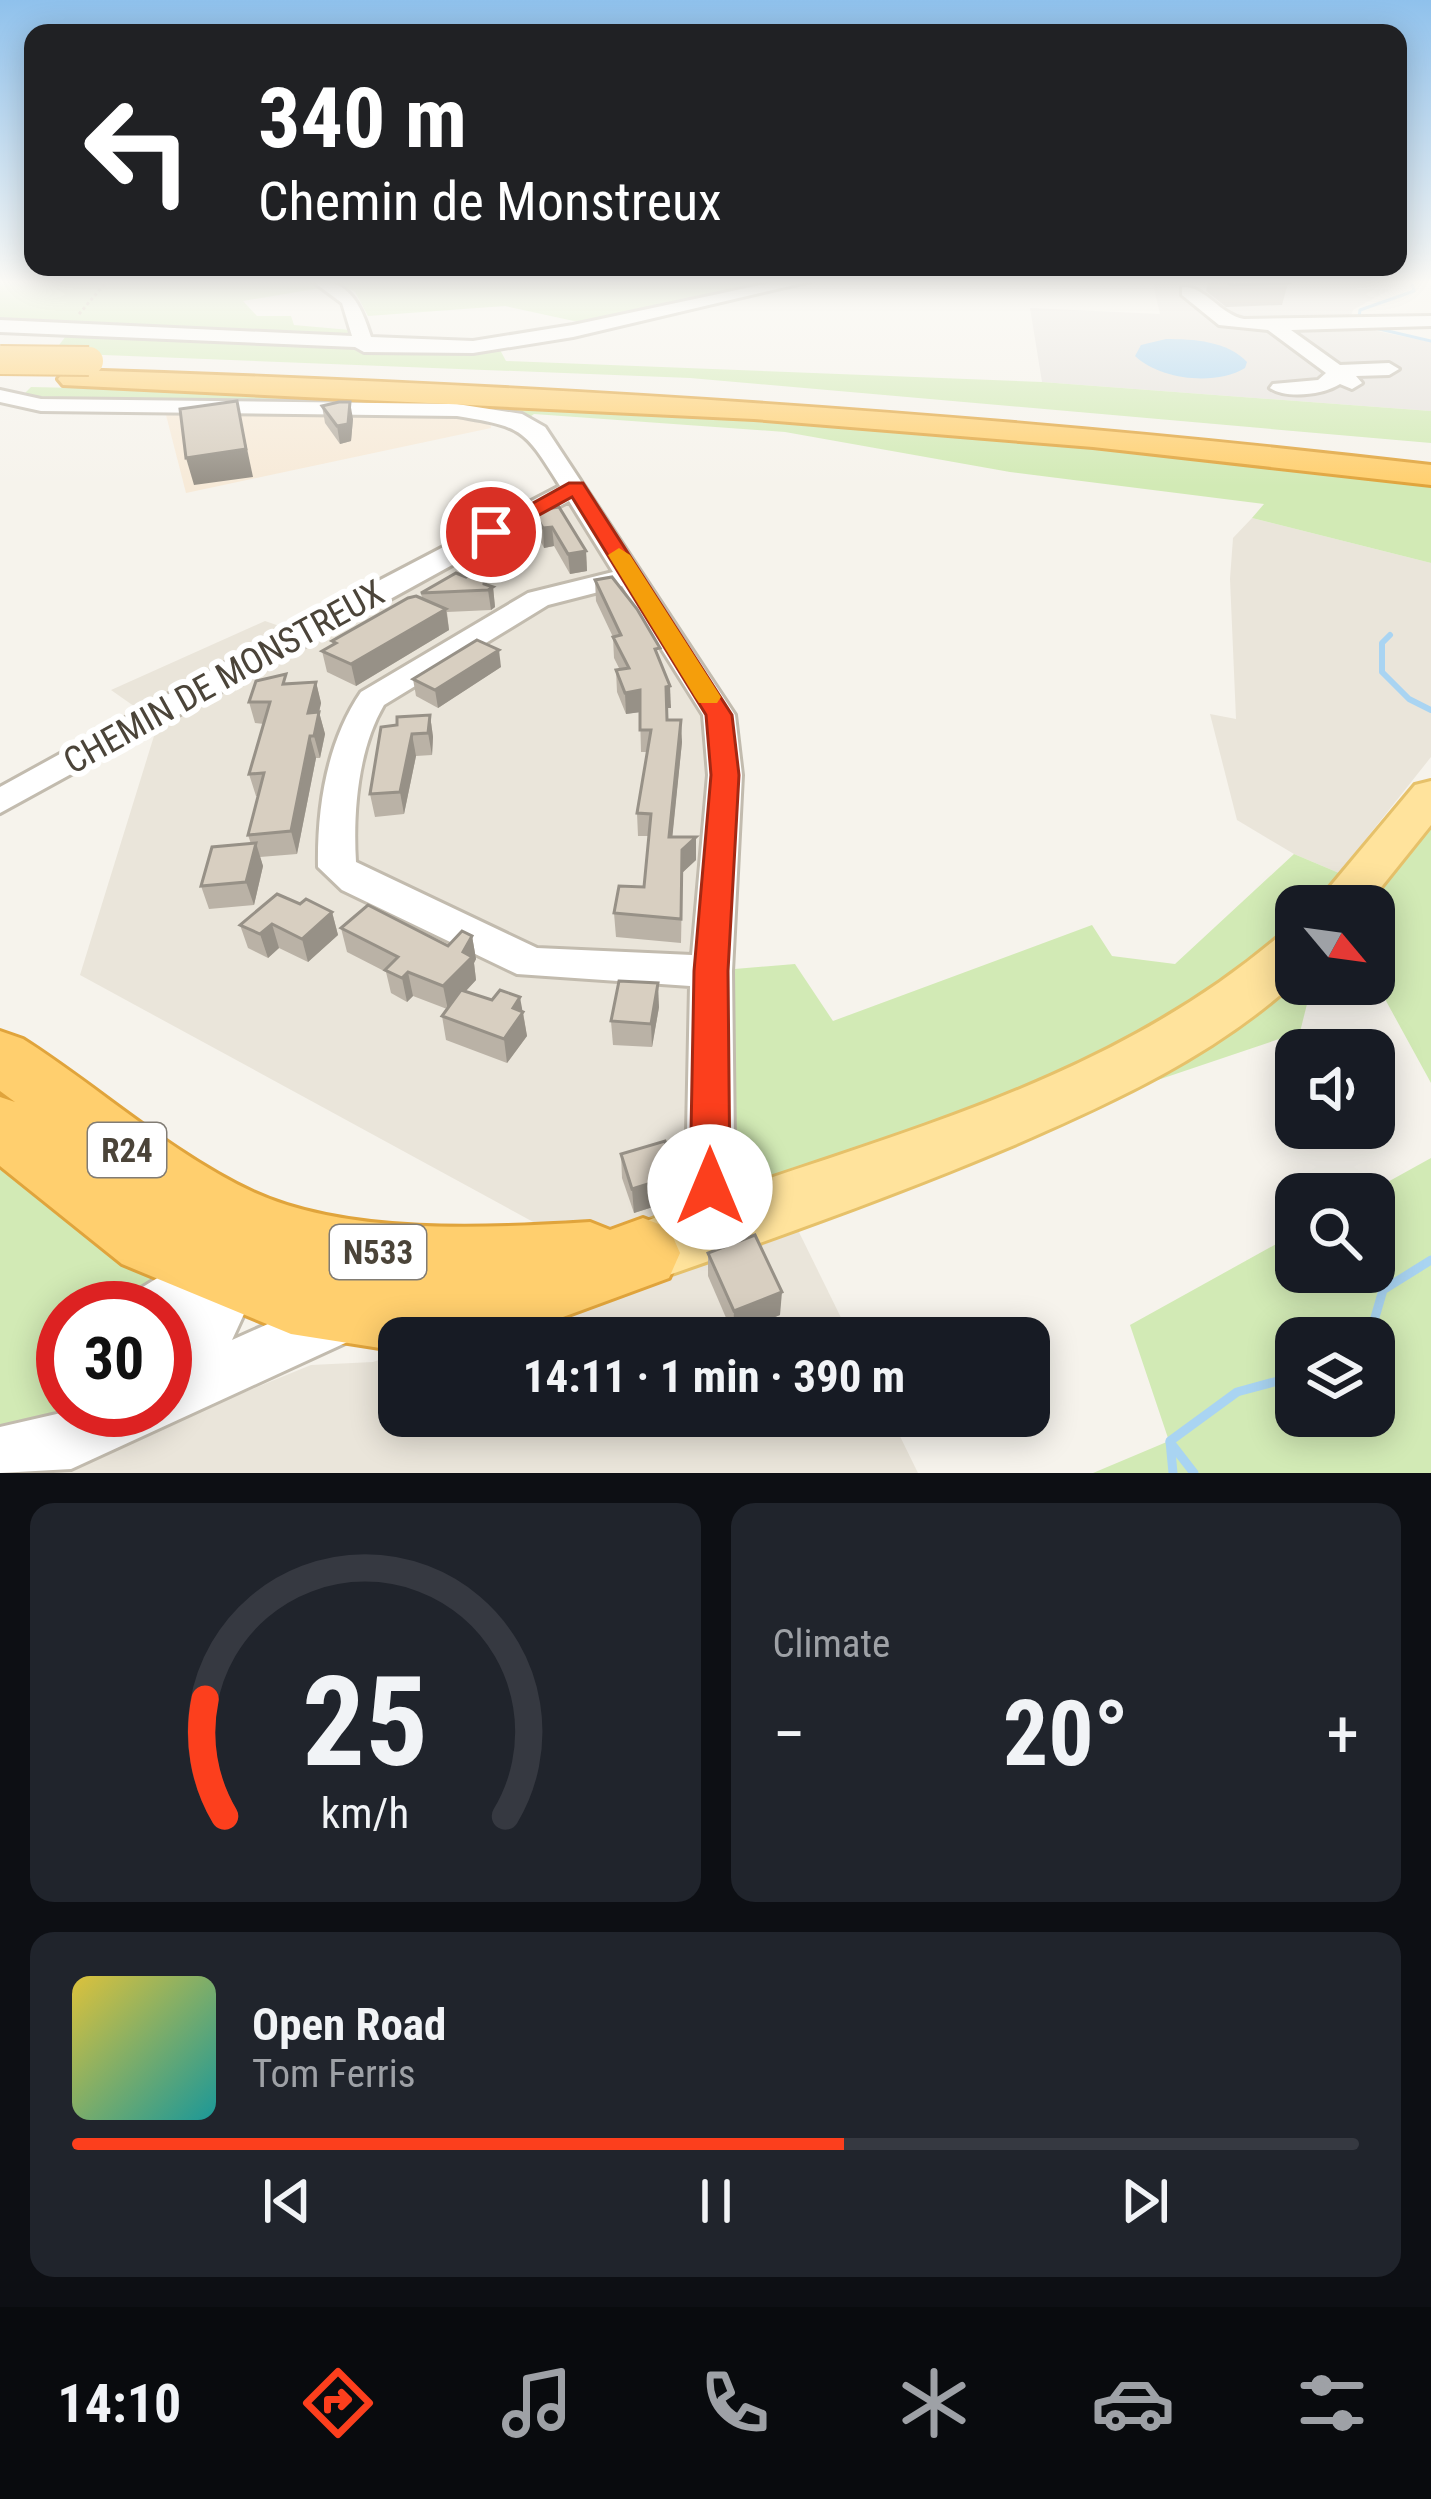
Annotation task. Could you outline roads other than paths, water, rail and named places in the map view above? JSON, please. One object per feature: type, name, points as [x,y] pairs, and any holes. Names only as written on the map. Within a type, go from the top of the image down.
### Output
[{"type":"highway","points":[[0,360],[81,370],[700,406],[1426,463]]},
{"type":"highway","points":[[0,378],[81,370]]},
{"type":"highway","name":"R24","points":[[0,1057],[229,1216],[196,1271],[0,1126]]},
{"type":"highway","name":"N533","points":[[196,1271],[333,1247],[431,1258],[540,1260],[676,1242]]},
{"type":"highway","name":"N533","points":[[196,1271],[361,1311],[418,1315],[477,1309],[537,1293],[676,1242]]},
{"type":"main road","points":[[1356,885],[1431,795]]},
{"type":"main road","name":"N533","points":[[676,1242],[910,1162],[1102,1082],[1199,1030],[1275,971]]},
{"type":"street","points":[[42,349],[0,393],[41,405],[476,411],[514,418],[536,432],[576,487],[719,715],[725,775],[711,971],[676,1242]]},
{"type":"street","points":[[1305,349],[1356,386]]},
{"type":"street","points":[[1335,371],[1389,369]]},
{"type":"street","points":[[1280,388],[1323,386],[1337,377],[1335,371]]},
{"type":"street","name":"CHEMIN DE MONSTREUX","points":[[0,802],[306,630],[576,487]]},
{"type":"street","points":[[632,575],[538,599],[373,699],[362,712],[345,777],[337,867],[355,880],[532,963],[711,971]]},
{"type":"street","points":[[192,1352],[211,1326],[196,1271]]},
{"type":"street","points":[[192,1386],[274,1345],[361,1311]]},
{"type":"street","points":[[0,1453],[36,1433]]},
{"type":"street","points":[[0,1453],[76,1437]]},
{"type":"water","points":[[1139,349],[1227,349],[1247,362],[1233,374],[1188,378],[1159,371],[1135,356]]},
{"type":"waterway","points":[[1390,635],[1382,643],[1382,672],[1409,699],[1431,710]]},
{"type":"waterway","points":[[1375,1317],[1383,1290],[1431,1260]]},
{"type":"waterway","points":[[1170,1442],[1237,1392],[1275,1382]]},
{"type":"waterway","points":[[1170,1442],[1194,1473]]},
{"type":"waterway","points":[[1170,1442],[1173,1473]]}]
